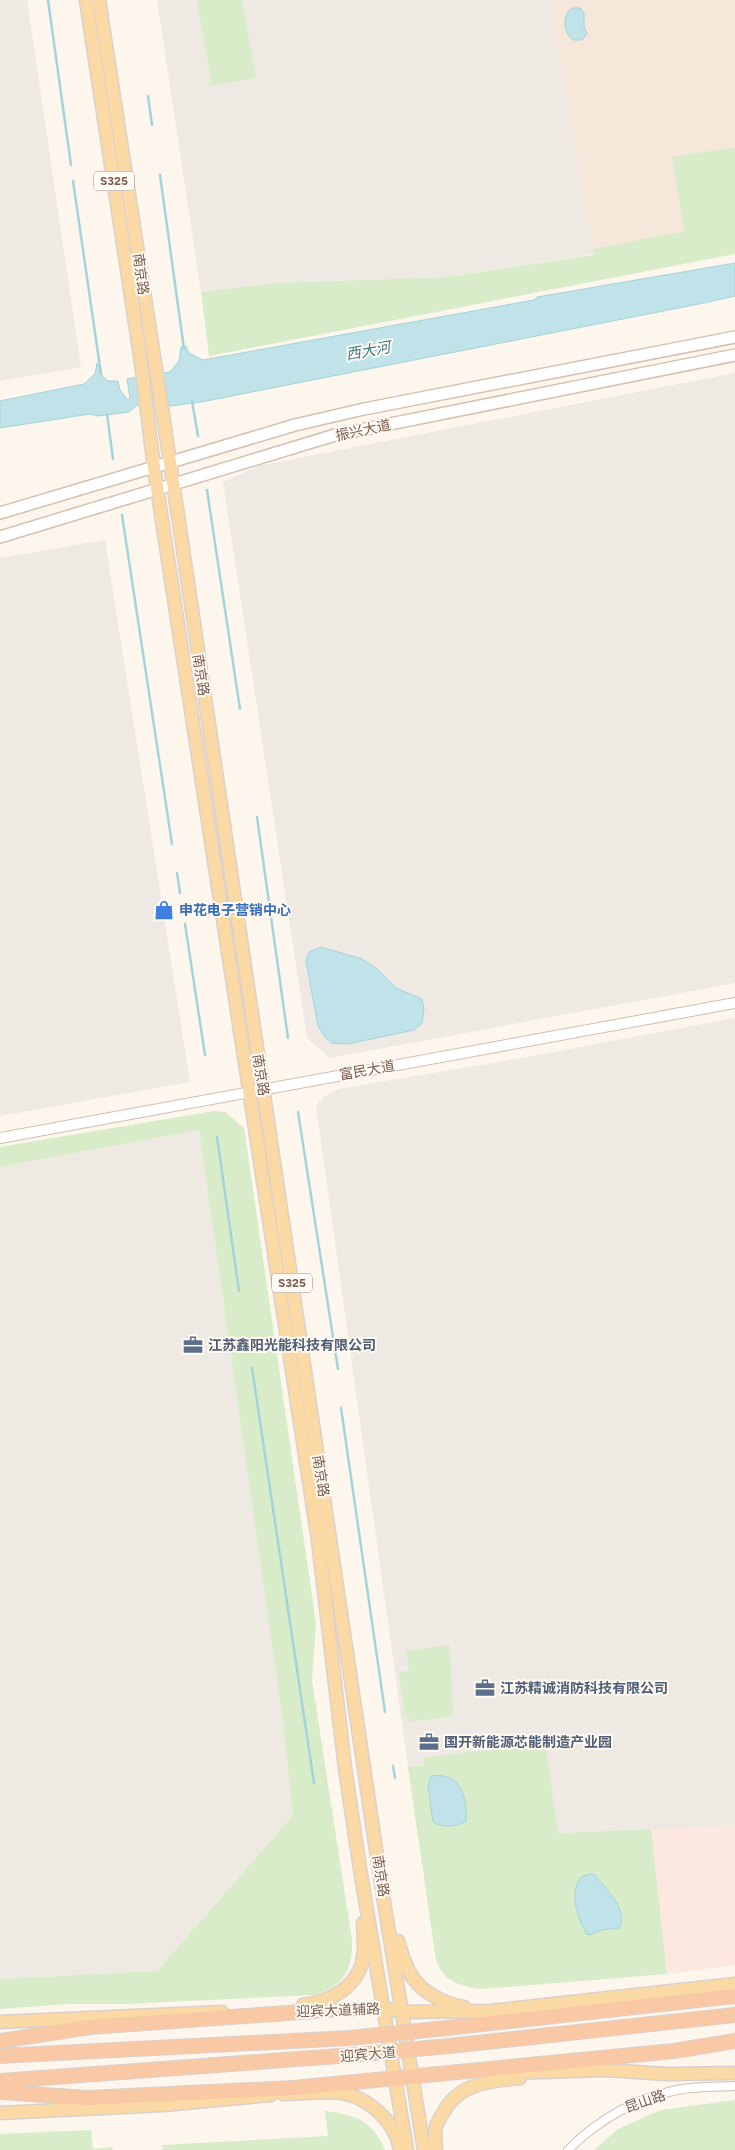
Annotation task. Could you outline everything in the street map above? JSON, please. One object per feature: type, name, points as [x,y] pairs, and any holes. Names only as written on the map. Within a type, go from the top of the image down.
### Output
[{"type":"highway","name":"迎宾大道","points":[[0,2056],[350,2038],[735,1996]]},
{"type":"highway","points":[[0,2041],[90,2027],[316,2011]]},
{"type":"highway","name":"迎宾大道","points":[[0,2081],[353,2055],[735,2015]]},
{"type":"highway","points":[[0,2092],[87,2098],[396,2081],[674,2051],[735,2041]]},
{"type":"main road","name":"南京路","points":[[86,0],[141,362],[157,490],[256,1091],[424,2150]]},
{"type":"main road","name":"南京路","points":[[99,0],[170,463],[318,1540],[348,1786],[407,2150]]},
{"type":"main road","name":"振兴大道","points":[[0,513],[295,425],[735,337]]},
{"type":"main road","name":"振兴大道","points":[[0,537],[335,435],[735,356]]},
{"type":"main road","points":[[246,2012],[314,2004],[335,1997],[349,1986],[359,1972],[364,1957],[364,1924],[348,1786]]},
{"type":"main road","points":[[381,1883],[404,1963],[413,1980],[443,2001],[458,2006],[491,2011]]},
{"type":"main road","name":"迎宾大道辅路","points":[[0,2022],[192,2012],[316,2011],[383,2008],[402,2012],[491,2011],[735,1984]]},
{"type":"main road","points":[[414,2079],[550,2071],[605,2070],[637,2073]]},
{"type":"main road","points":[[436,2150],[436,2126],[448,2104],[462,2091],[475,2084],[580,2074],[735,2073]]},
{"type":"main road","points":[[0,2113],[164,2104],[281,2094],[396,2081]]},
{"type":"main road","points":[[281,2094],[345,2093],[358,2098],[375,2108],[391,2124],[400,2150]]},
{"type":"street","name":"富民大道","points":[[0,1138],[735,1003]]},
{"type":"street","name":"昆山路","points":[[568,2150],[586,2132],[620,2109],[678,2090],[735,2086]]},
{"type":"shaded area","points":[[0,0],[27,0],[81,367],[0,381]]},
{"type":"shaded area","points":[[157,0],[550,0],[594,254],[447,277],[275,283],[201,292]]},
{"type":"shaded area","points":[[550,0],[735,0],[735,147],[673,158],[684,231],[593,249]]},
{"type":"shaded area","points":[[735,373],[735,983],[330,1058],[307,1038],[223,482],[258,466]]},
{"type":"shaded area","points":[[105,540],[190,1082],[0,1116],[0,558]]},
{"type":"shaded area","points":[[735,1018],[735,1826],[418,1838],[316,1106],[325,1096],[338,1089],[510,1060]]},
{"type":"shaded area","points":[[199,1130],[283,1722],[293,1815],[157,1971],[0,1979],[0,1167]]},
{"type":"shaded area","points":[[735,1826],[735,1965],[667,1974],[651,1829]]},
{"type":"green space","points":[[197,0],[242,0],[256,78],[212,86]]},
{"type":"green space","points":[[735,147],[735,254],[209,356],[201,292],[275,283],[447,277],[593,255],[593,249],[684,231],[672,157]]},
{"type":"green space","points":[[214,1111],[225,1112],[244,1128],[316,1623],[312,1680],[352,1940],[351,1960],[345,1975],[339,1982],[333,1987],[314,1995],[126,2004],[67,2004],[0,2009],[0,1979],[157,1971],[293,1815],[283,1722],[199,1130],[0,1167],[0,1147]]},
{"type":"green space","points":[[450,1645],[453,1716],[410,1722],[409,1718],[405,1716],[399,1673],[409,1670],[406,1651]]},
{"type":"green space","points":[[545,1742],[558,1833],[651,1829],[667,1974],[482,1989],[467,1987],[454,1982],[439,1967],[436,1960],[408,1767],[424,1766],[423,1758]]},
{"type":"green space","points":[[735,2100],[735,2150],[594,2150],[618,2129],[661,2110]]},
{"type":"green space","points":[[325,2111],[354,2117],[362,2121],[375,2132],[385,2150],[163,2150],[162,2145],[328,2136]]},
{"type":"green space","points":[[91,2130],[93,2149],[112,2147],[113,2150],[0,2150],[0,2134]]},
{"type":"water","points":[[572,8],[580,8],[584,13],[584,26],[587,34],[582,40],[573,40],[567,33],[565,19]]},
{"type":"water","name":"西大河","points":[[735,263],[735,296],[704,303],[201,402],[170,406],[168,400],[137,405],[129,412],[98,416],[90,414],[0,428],[0,401],[84,384],[95,374],[97,363],[107,381],[118,381],[120,390],[128,400],[130,398],[127,379],[170,372],[179,361],[181,347],[186,346],[189,353],[203,360],[534,300],[537,297]]},
{"type":"water","points":[[321,947],[362,959],[377,969],[396,988],[422,999],[424,1009],[422,1023],[414,1030],[348,1044],[332,1043],[325,1037],[318,1026],[306,961],[309,952]]},
{"type":"water","points":[[431,1776],[441,1776],[456,1782],[463,1795],[466,1821],[459,1825],[449,1826],[433,1822],[428,1785]]},
{"type":"water","points":[[590,1874],[595,1875],[619,1907],[622,1921],[619,1928],[601,1930],[590,1935],[583,1928],[576,1906],[575,1891],[581,1877]]},
{"type":"waterway","points":[[48,0],[71,165]]},
{"type":"waterway","points":[[148,96],[152,125]]},
{"type":"waterway","points":[[160,175],[184,349]]},
{"type":"waterway","points":[[73,181],[101,374]]},
{"type":"waterway","points":[[192,401],[198,436]]},
{"type":"waterway","points":[[107,414],[113,459]]},
{"type":"waterway","points":[[207,490],[240,709]]},
{"type":"waterway","points":[[122,515],[172,844]]},
{"type":"waterway","points":[[257,817],[288,1038]]},
{"type":"waterway","points":[[177,873],[180,893]]},
{"type":"waterway","points":[[185,924],[205,1055]]},
{"type":"waterway","points":[[298,1112],[338,1369]]},
{"type":"waterway","points":[[217,1137],[239,1291]]},
{"type":"waterway","points":[[252,1368],[314,1783]]},
{"type":"waterway","points":[[341,1408],[385,1712]]},
{"type":"waterway","points":[[393,1766],[395,1778]]},
{"type":"place","name":"申花电子营销中心","points":[[164,910]]},
{"type":"place","name":"江苏鑫阳光能科技有限公司","points":[[193,1345]]},
{"type":"place","name":"江苏精诚消防科技有限公司","points":[[485,1688]]},
{"type":"place","name":"国开新能源芯能制造产业园","points":[[429,1742]]}]
